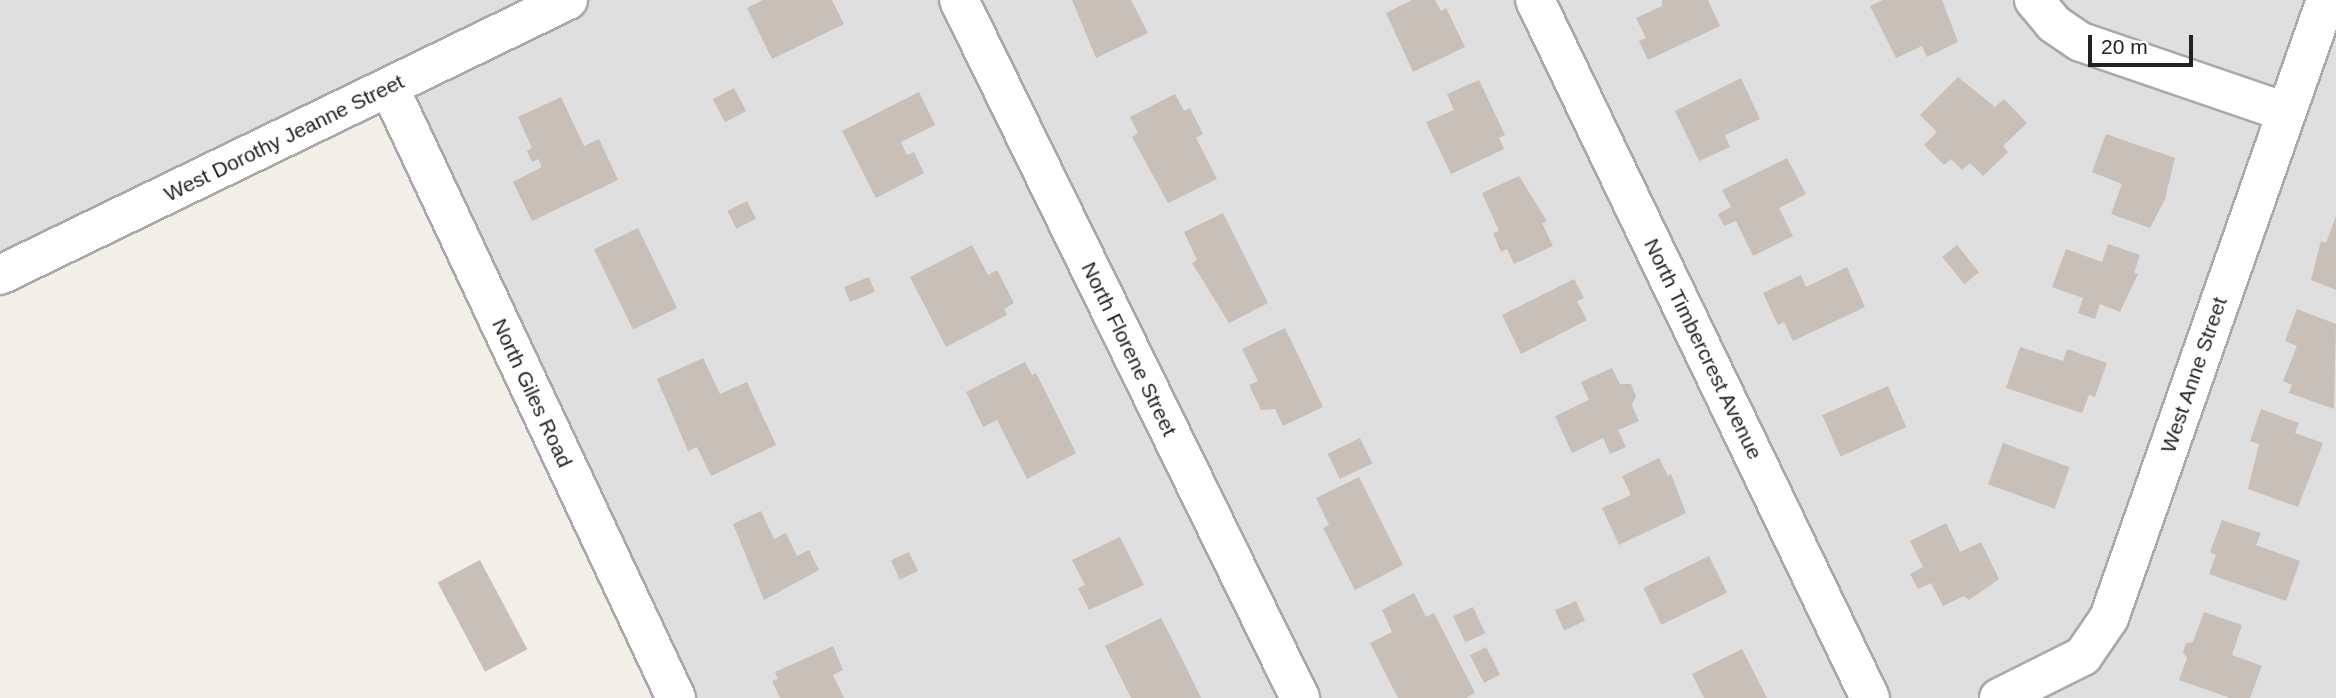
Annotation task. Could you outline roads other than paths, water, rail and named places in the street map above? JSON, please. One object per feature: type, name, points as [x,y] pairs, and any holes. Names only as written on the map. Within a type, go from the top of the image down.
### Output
[{"type":"street","name":"West Dorothy Jeanne Street","points":[[0,275],[568,0]]},
{"type":"street","name":"North Florene Street","points":[[959,0],[1300,698]]},
{"type":"street","name":"North Timbercrest Avenue","points":[[1535,0],[1870,698]]},
{"type":"street","points":[[2034,0],[2054,24],[2081,42],[2286,112]]},
{"type":"street","name":"West Anne Street","points":[[1999,698],[2083,656],[2109,618],[2326,0]]},
{"type":"street","name":"North Giles Road","points":[[388,87],[676,698]]}]
